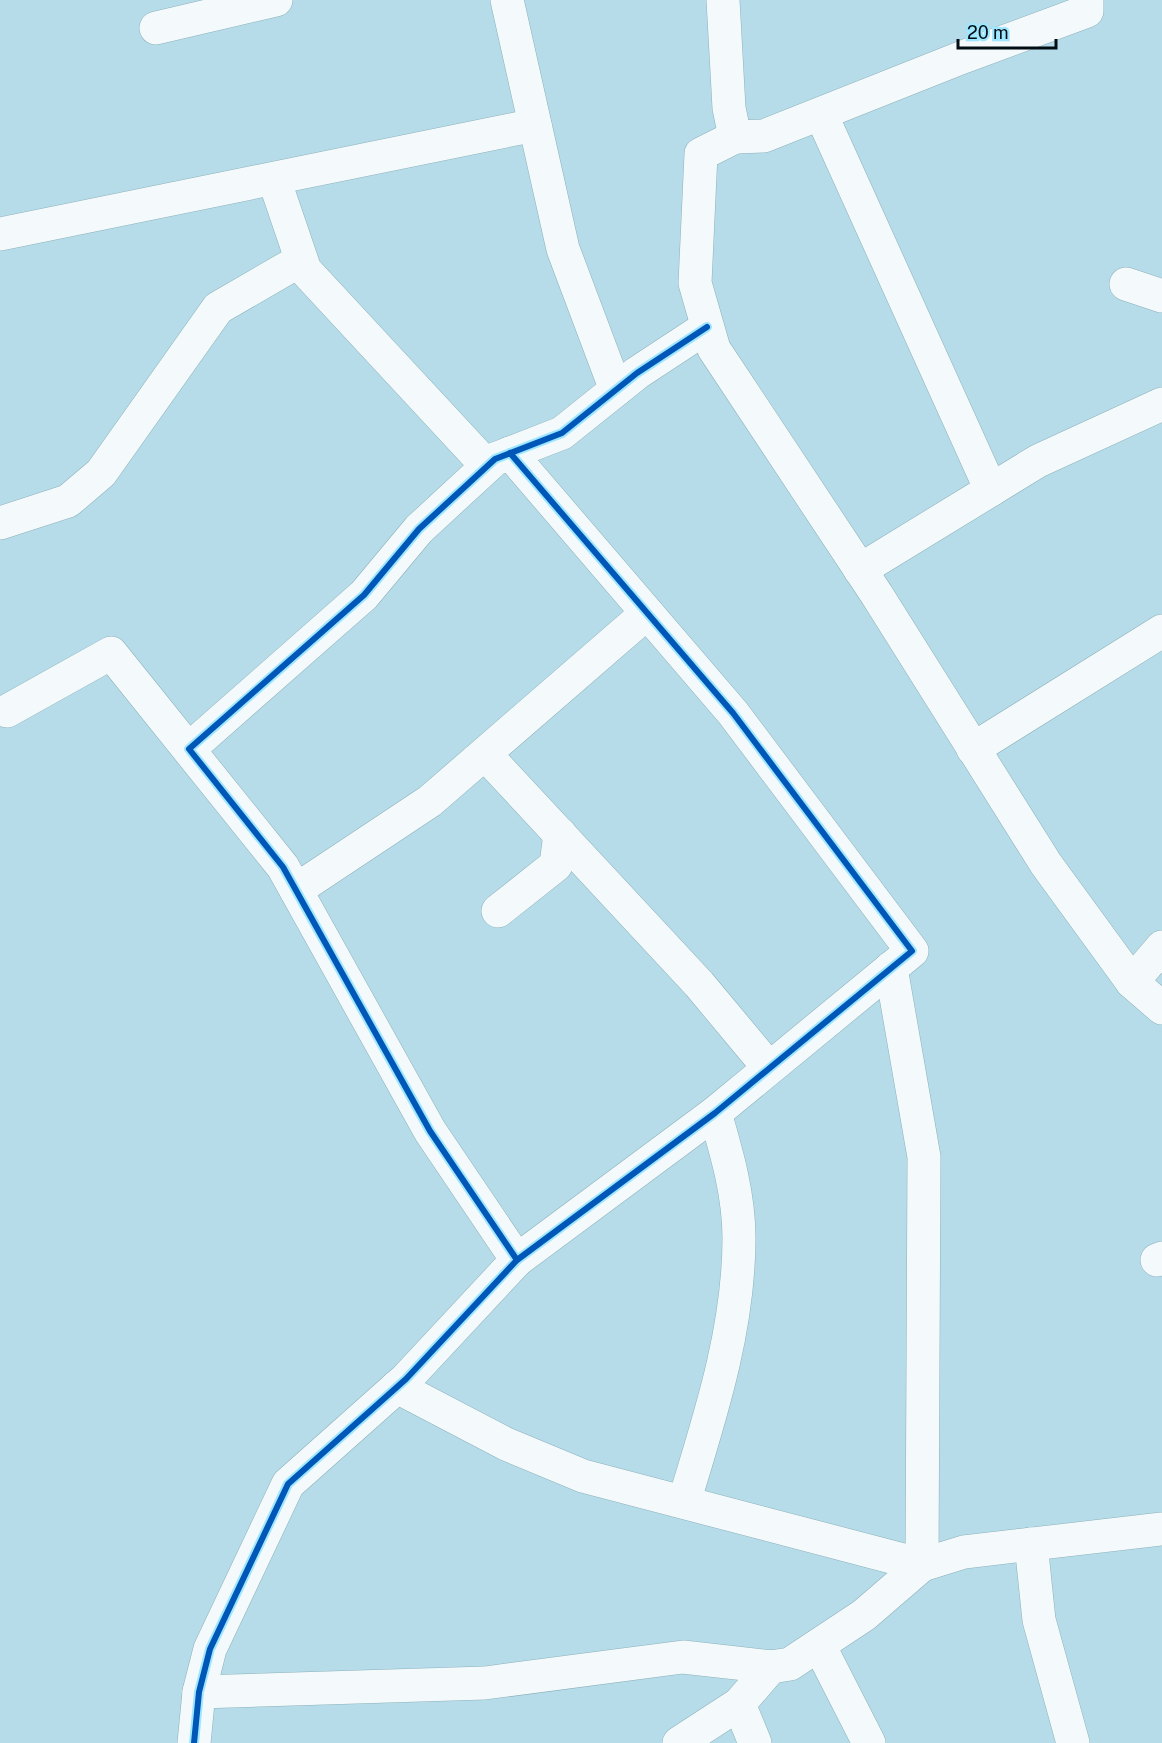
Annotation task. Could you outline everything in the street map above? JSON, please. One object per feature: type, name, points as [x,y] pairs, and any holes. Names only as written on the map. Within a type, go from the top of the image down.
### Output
[{"type":"street","points":[[156,28],[276,0]]},
{"type":"street","points":[[507,0],[563,249],[616,390]]},
{"type":"street","points":[[723,0],[729,108],[735,137]]},
{"type":"street","points":[[1086,0],[1087,11],[764,136],[735,137],[701,154],[695,283],[714,349],[860,570],[1046,864],[1132,982],[1162,1008]]},
{"type":"street","points":[[821,114],[991,490]]},
{"type":"street","points":[[0,234],[535,125]]},
{"type":"street","points":[[194,1743],[199,1692],[210,1649],[288,1484],[397,1387],[517,1260],[715,1113],[912,951],[733,713],[647,614],[498,460],[304,270],[274,179]]},
{"type":"street","points":[[0,523],[68,501],[101,473],[218,308],[301,260]]},
{"type":"street","points":[[1126,284],[1162,296]]},
{"type":"street","points":[[189,749],[364,595],[419,529],[498,460],[562,433],[637,373],[707,327]]},
{"type":"street","points":[[860,570],[1038,461],[1162,404]]},
{"type":"street","points":[[296,890],[430,801],[647,614]]},
{"type":"street","points":[[973,749],[1162,631]]},
{"type":"street","points":[[7,711],[111,653],[283,867],[430,1131],[517,1260]]},
{"type":"street","points":[[486,754],[699,984],[770,1068]]},
{"type":"street","points":[[498,911],[556,865],[561,834]]},
{"type":"street","points":[[1132,982],[1162,947]]},
{"type":"street","points":[[891,968],[924,1157],[922,1565]]},
{"type":"street","points":[[684,1502],[714,1404],[734,1307],[738,1227],[732,1174],[715,1113]]},
{"type":"street","points":[[397,1387],[506,1444],[583,1476],[922,1565]]},
{"type":"street","points":[[199,1692],[484,1683],[683,1657],[771,1666],[790,1664],[864,1615],[922,1565],[964,1552],[1162,1529]]},
{"type":"street","points":[[1031,1545],[1039,1620],[1073,1743]]},
{"type":"street","points":[[819,1645],[869,1743]]},
{"type":"street","points":[[679,1743],[739,1704],[771,1666]]},
{"type":"street","points":[[739,1704],[755,1743]]},
{"type":"cycle path","points":[[517,1260],[430,1131],[283,867],[189,749],[364,595],[419,529],[495,459],[562,433],[637,373],[707,327]]},
{"type":"cycle path","points":[[194,1743],[199,1692],[210,1649],[288,1484],[406,1379],[517,1260],[715,1113],[912,951],[733,713],[510,453]]}]
